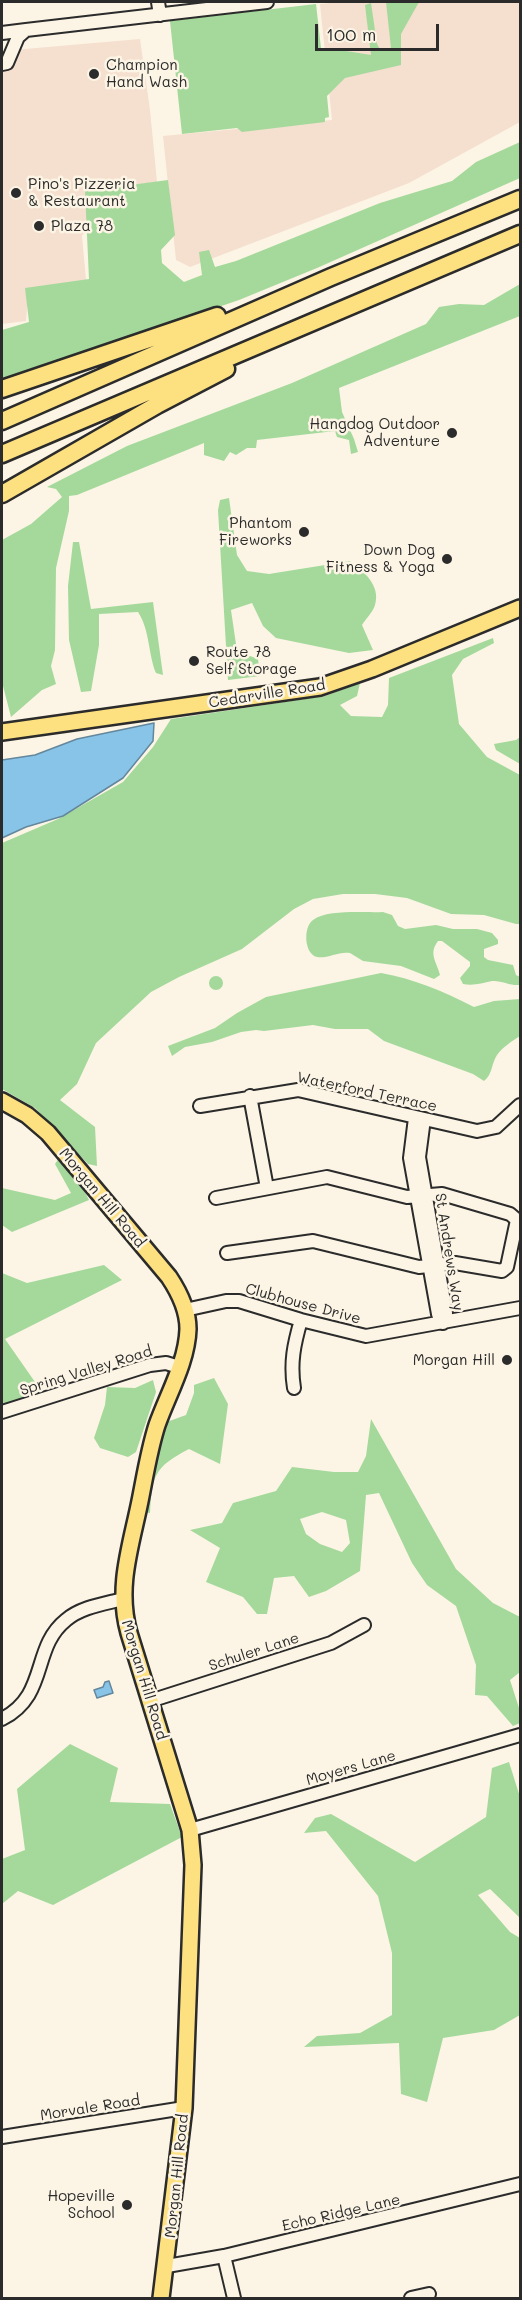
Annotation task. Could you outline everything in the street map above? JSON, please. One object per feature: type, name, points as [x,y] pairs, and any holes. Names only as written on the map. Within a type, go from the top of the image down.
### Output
[{"type":"highway","points":[[433,236],[470,211],[520,189]]},
{"type":"highway","points":[[2,421],[331,277],[520,200]]},
{"type":"highway","points":[[2,454],[520,234]]},
{"type":"highway","points":[[2,494],[157,405],[222,371],[474,253]]},
{"type":"highway","points":[[2,389],[331,277]]},
{"type":"main road","name":"Cedarville Road","points":[[2,732],[320,687],[372,669],[520,608]]},
{"type":"main road","name":"Morgan Hill Road","points":[[2,1101],[27,1115],[48,1133],[169,1277],[185,1310],[187,1337],[179,1367],[149,1452],[125,1568],[123,1599],[125,1621],[190,1830],[194,1893],[184,2108],[167,2266],[161,2298]]},
{"type":"street","points":[[158,2],[160,15]]},
{"type":"street","points":[[2,33],[267,2]]},
{"type":"street","points":[[2,64],[7,63],[18,37],[26,30]]},
{"type":"street","name":"Waterford Terrace","points":[[200,1106],[250,1096],[298,1090],[468,1130],[486,1131],[496,1127],[520,1106]]},
{"type":"street","points":[[250,1096],[267,1188]]},
{"type":"street","name":"St Andrews Way","points":[[420,1118],[421,1195],[434,1265],[447,1313],[443,1323]]},
{"type":"street","points":[[216,1198],[327,1177],[407,1197],[442,1194],[510,1214],[517,1220],[507,1267],[502,1271],[455,1263],[419,1267],[314,1240],[227,1253]]},
{"type":"street","name":"Clubhouse Drive","points":[[185,1310],[232,1300],[366,1336],[520,1308]]},
{"type":"street","points":[[294,1388],[292,1355],[301,1320]]},
{"type":"street","name":"Spring Valley Road","points":[[2,1412],[147,1366],[166,1363],[179,1367]]},
{"type":"street","points":[[2,1719],[16,1710],[29,1695],[48,1644],[62,1623],[81,1611],[123,1599]]},
{"type":"street","name":"Schuler Lane","points":[[150,1701],[331,1643],[364,1625]]},
{"type":"street","name":"Moyers Lane","points":[[190,1830],[520,1735]]},
{"type":"street","name":"Morvale Road","points":[[2,2137],[184,2108]]},
{"type":"street","name":"Echo Ridge Lane","points":[[167,2266],[224,2256],[520,2184]]},
{"type":"street","points":[[224,2256],[234,2298]]},
{"type":"street","points":[[411,2298],[429,2294]]},
{"type":"shaded area","points":[[520,2],[520,122],[409,183],[190,267],[176,260],[163,136],[332,120],[320,4]]},
{"type":"shaded area","name":"Plaza 78","points":[[140,39],[157,182],[85,191],[88,225],[82,236],[87,291],[28,296],[26,321],[2,324],[2,51]]},
{"type":"green space","points":[[386,2],[419,2],[401,34],[401,65],[345,78],[327,96],[329,117],[325,118],[325,122],[242,132],[237,128],[182,134],[170,21],[316,4],[321,48],[371,55],[365,5],[371,3],[377,44],[381,51],[391,48]]},
{"type":"green space","points":[[520,142],[520,178],[239,300],[2,381],[2,330],[29,322],[25,288],[89,279],[85,191],[168,180],[175,235],[161,250],[162,263],[184,282],[202,275],[199,252],[209,250],[215,267],[236,261],[380,203],[452,181],[476,162]]},
{"type":"green space","points":[[520,284],[520,316],[339,388],[342,412],[358,452],[351,454],[349,440],[337,437],[335,431],[257,440],[256,448],[247,448],[236,455],[230,452],[224,461],[204,455],[204,443],[77,495],[69,496],[69,511],[56,568],[55,650],[51,666],[56,684],[42,690],[11,717],[2,682],[2,540],[31,524],[62,497],[56,489],[47,487],[127,446],[292,383],[426,324],[439,307],[459,304],[484,305]]},
{"type":"green space","points":[[229,498],[237,555],[247,571],[269,574],[350,561],[370,579],[376,598],[374,608],[362,625],[373,650],[349,653],[276,638],[263,626],[252,603],[231,610],[237,651],[258,659],[260,676],[228,680],[218,510],[220,500]]},
{"type":"green space","points":[[73,542],[79,542],[91,609],[153,602],[163,675],[156,673],[145,626],[138,612],[99,614],[99,645],[91,691],[81,692],[69,640],[68,586]]},
{"type":"green space","points":[[493,638],[494,643],[463,659],[452,675],[459,724],[487,757],[520,775],[520,924],[484,915],[451,914],[407,898],[375,894],[343,894],[313,899],[294,909],[242,949],[151,992],[96,1043],[77,1084],[60,1100],[95,1127],[97,1166],[88,1164],[35,1108],[2,1089],[2,843],[58,819],[123,782],[153,747],[171,719],[325,696],[360,683],[357,696],[340,705],[351,716],[382,717],[388,705],[389,678]]},
{"type":"green space","points":[[520,737],[520,764],[496,750],[494,744],[516,740]]},
{"type":"green space","points":[[383,912],[392,915],[398,926],[405,929],[436,925],[453,929],[477,929],[492,933],[498,940],[498,944],[484,949],[484,957],[488,960],[513,965],[516,975],[520,977],[520,985],[495,981],[463,984],[460,978],[470,966],[470,962],[442,941],[438,941],[433,954],[440,975],[434,979],[401,966],[363,961],[350,953],[317,957],[309,951],[306,934],[313,920],[328,914]]},
{"type":"green space","points":[[381,973],[428,986],[474,1007],[494,1001],[520,999],[520,1036],[497,1055],[484,1081],[473,1074],[384,1041],[368,1029],[335,1029],[313,1025],[241,1032],[212,1042],[185,1047],[172,1056],[168,1046],[215,1028],[266,997]]},
{"type":"green space","points":[[213,976],[219,976],[223,983],[219,990],[213,990],[209,986],[209,980]]},
{"type":"green space","points":[[59,1158],[89,1200],[12,1232],[2,1225],[2,1188],[55,1200],[71,1193],[55,1164]]},
{"type":"green space","points":[[104,1265],[122,1280],[5,1339],[42,1392],[2,1405],[2,1273],[27,1283]]},
{"type":"green space","points":[[214,1378],[228,1404],[220,1464],[189,1449],[177,1455],[168,1461],[157,1474],[152,1490],[150,1513],[143,1512],[164,1423],[186,1415],[194,1393],[194,1385]]},
{"type":"green space","points":[[153,1380],[156,1392],[136,1452],[128,1457],[100,1448],[94,1438],[105,1405],[107,1387],[135,1388]]},
{"type":"green space","points":[[371,1419],[456,1569],[493,1603],[520,1617],[520,1672],[510,1680],[520,1711],[520,1723],[513,1726],[487,1696],[475,1695],[476,1665],[456,1606],[427,1585],[412,1563],[379,1493],[366,1495],[360,1571],[326,1591],[309,1597],[294,1576],[274,1578],[267,1614],[257,1614],[243,1597],[206,1582],[220,1548],[190,1530],[222,1523],[233,1503],[276,1491],[292,1467],[334,1472],[358,1472],[366,1456]],"holes":[[[322,1512],[346,1520],[350,1543],[342,1552],[320,1544],[306,1534],[300,1519]]]},
{"type":"green space","points":[[70,1744],[118,1768],[110,1802],[170,1804],[182,1837],[53,1905],[18,1891],[2,1904],[2,1859],[25,1850],[17,1789]]},
{"type":"green space","points":[[509,1762],[520,1797],[520,1918],[490,1889],[478,1895],[510,1932],[520,1938],[520,2015],[494,2030],[443,2038],[427,2102],[401,2094],[399,2043],[304,2047],[317,2036],[360,2033],[392,2015],[392,1953],[378,1896],[326,1831],[304,1833],[315,1818],[331,1814],[415,1862],[486,1817],[492,1768]]},
{"type":"water","points":[[154,723],[153,741],[123,778],[63,816],[26,827],[2,838],[2,760],[35,755],[77,739]]},
{"type":"water","points":[[109,1681],[113,1693],[97,1698],[94,1690],[103,1687],[105,1682]]},
{"type":"place","name":"Champion Hand Wash","points":[[94,74]]},
{"type":"place","name":"Pino's Pizzeria & Restaurant","points":[[16,193]]},
{"type":"place","name":"Plaza 78","points":[[39,226]]},
{"type":"place","name":"Hangdog Outdoor Adventure","points":[[452,433]]},
{"type":"place","name":"Phantom Fireworks","points":[[304,532]]},
{"type":"place","name":"Down Dog Fitness & Yoga","points":[[447,559]]},
{"type":"place","name":"Route 78 Self Storage","points":[[194,661]]},
{"type":"place","name":"Morgan Hill","points":[[507,1360]]},
{"type":"place","name":"Hopeville School","points":[[127,2205]]}]
